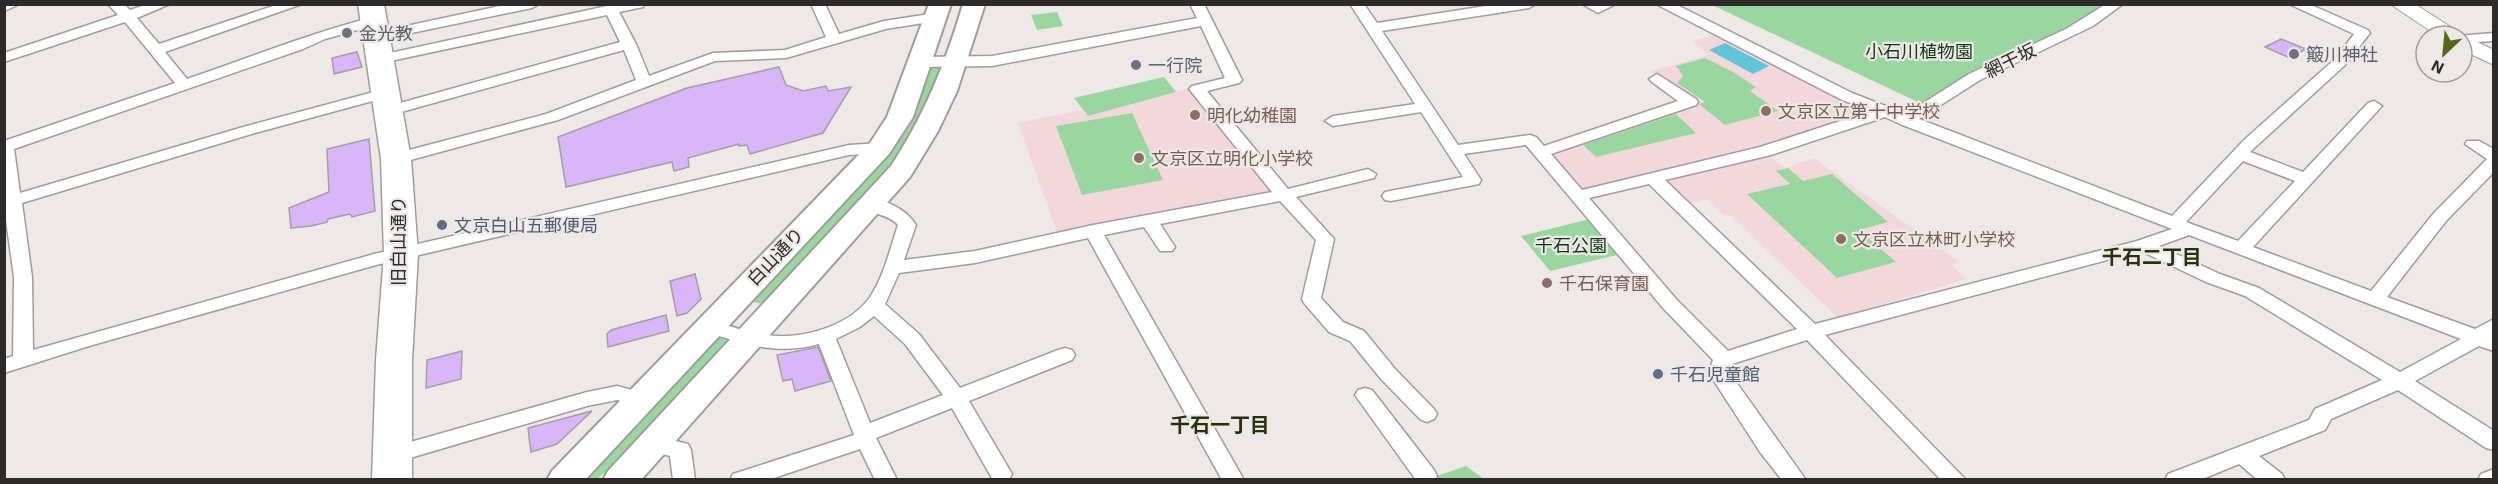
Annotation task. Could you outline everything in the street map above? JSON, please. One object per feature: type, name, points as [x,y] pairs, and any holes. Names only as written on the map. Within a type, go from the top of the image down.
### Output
[{"type":"highway","name":"旧白山通り","points":[[376,30],[396,159],[401,254],[394,360],[392,467]]},
{"type":"main road","name":"白山通り","points":[[620,480],[901,171],[922,140],[943,100],[974,4]]},
{"type":"main road","points":[[2400,4],[2433,24]]},
{"type":"main road","name":"白山通り","points":[[564,480],[880,148],[900,117],[920,62],[946,9]]},
{"type":"main road","points":[[2474,47],[2493,59]]},
{"type":"street","points":[[4,7],[14,4]]},
{"type":"street","points":[[115,4],[128,16],[184,85]]},
{"type":"street","points":[[4,58],[163,4]]},
{"type":"street","points":[[156,50],[295,4]]},
{"type":"street","points":[[376,30],[532,4]]},
{"type":"street","points":[[23,360],[23,276],[5,147],[298,46],[320,36],[612,10],[638,4]]},
{"type":"street","points":[[818,4],[835,40]]},
{"type":"street","points":[[1197,4],[1234,80],[1197,89],[1284,195],[1325,239],[1311,299],[1336,327],[1357,336],[1388,374],[1427,414]]},
{"type":"street","points":[[1357,4],[1473,180],[1391,196]]},
{"type":"street","points":[[1374,28],[1477,9],[1529,4]]},
{"type":"street","points":[[1588,4],[1598,9],[1610,4]]},
{"type":"street","points":[[1663,4],[1846,96],[1906,121],[2375,299],[2488,336]]},
{"type":"street","name":"網干坂","points":[[1906,121],[1982,73],[2089,22],[2116,4]]},
{"type":"street","points":[[1724,359],[1810,332],[2143,245],[2182,226],[2240,154],[2340,62],[2363,33],[2296,4]]},
{"type":"street","points":[[396,159],[552,117],[713,57],[786,54],[946,9]]},
{"type":"street","points":[[612,10],[644,82]]},
{"type":"street","points":[[920,62],[992,61],[1206,21]]},
{"type":"street","points":[[2474,39],[2493,37]]},
{"type":"street","points":[[11,201],[249,130],[387,102],[629,44]]},
{"type":"street","points":[[1539,152],[1562,147],[1690,102],[1657,79]]},
{"type":"street","points":[[2241,249],[2374,106]]},
{"type":"street","points":[[1333,121],[1425,107]]},
{"type":"street","points":[[1577,196],[1765,151],[1886,112]]},
{"type":"street","points":[[1455,150],[1530,140],[1670,304],[1724,359]]},
{"type":"street","points":[[2473,144],[2493,156]]},
{"type":"street","points":[[4,366],[312,276],[849,150],[880,148]]},
{"type":"street","points":[[2240,154],[2307,180]]},
{"type":"street","points":[[2375,299],[2440,217],[2493,162]]},
{"type":"street","points":[[892,268],[975,257],[1093,231],[1284,195],[1368,174]]},
{"type":"street","points":[[1653,178],[1810,332],[1955,480]]},
{"type":"street","points":[[709,326],[774,343],[825,335],[849,325],[874,306],[892,268],[907,225],[906,221],[892,212],[872,205]]},
{"type":"street","points":[[1149,220],[1166,247]]},
{"type":"street","points":[[1093,231],[1233,480]]},
{"type":"street","points":[[2143,245],[2213,278],[2252,292],[2401,382],[2493,442]]},
{"type":"street","points":[[874,306],[912,339],[956,397],[1001,474]]},
{"type":"street","points":[[825,335],[865,437],[886,480]]},
{"type":"street","points":[[2176,480],[2318,425],[2322,414],[2401,382],[2488,336]]},
{"type":"street","points":[[741,480],[865,437],[956,397],[1065,355]]},
{"type":"street","points":[[1724,359],[1720,369],[1724,381],[1768,446],[1795,480]]},
{"type":"street","points":[[392,467],[587,399],[617,393],[640,399]]},
{"type":"street","points":[[1365,395],[1426,476]]},
{"type":"street","points":[[655,444],[680,450],[684,480]]},
{"type":"street","points":[[2242,454],[2274,480]]},
{"type":"street","points":[[2489,480],[2493,477]]},
{"type":"shaded area","name":"文京区立第十中学校","points":[[1719,36],[1862,108],[1862,114],[1766,148],[1585,191],[1578,188],[1551,155],[1551,152],[1695,102],[1652,71],[1709,55],[1692,41]]},
{"type":"shaded area","name":"文京区立明化小学校","points":[[1190,88],[1275,192],[1058,235],[1018,123],[1081,110],[1088,116]]},
{"type":"shaded area","name":"文京区立林町小学校","points":[[1767,154],[1786,168],[1814,158],[1959,262],[1951,265],[1966,279],[1838,318],[1730,215],[1725,216],[1707,199],[1689,203],[1665,181],[1667,178]]},
{"type":"green space","name":"小石川植物園","points":[[1712,5],[2107,5],[2067,30],[1972,71],[1922,104]]},
{"type":"green space","points":[[1057,12],[1063,26],[1037,30],[1031,15]]},
{"type":"green space","points":[[1705,58],[1756,87],[1750,91],[1778,111],[1725,125],[1699,104],[1705,102],[1677,83],[1683,76],[1676,66]]},
{"type":"green space","points":[[932,66],[938,66],[941,70],[915,129],[888,170],[765,305],[750,301]]},
{"type":"green space","points":[[1164,77],[1176,92],[1088,116],[1074,98]]},
{"type":"green space","points":[[1132,113],[1163,180],[1082,195],[1056,126]]},
{"type":"green space","points":[[1676,114],[1696,133],[1596,157],[1583,145]]},
{"type":"green space","points":[[1788,168],[1803,181],[1832,174],[1888,222],[1859,230],[1896,262],[1837,278],[1747,194],[1790,184],[1776,171]]},
{"type":"green space","name":"千石公園","points":[[1590,219],[1621,254],[1550,271],[1521,236]]},
{"type":"green space","points":[[717,338],[727,339],[728,344],[642,440],[597,479],[580,480]]},
{"type":"green space","points":[[1466,466],[1484,479],[1425,480]]},
{"type":"water","points":[[1725,43],[1769,66],[1753,74],[1709,50]]},
{"type":"building","name":"簸川神社","points":[[2281,39],[2306,49],[2290,58],[2265,47]]},
{"type":"building","points":[[357,52],[362,67],[334,74],[332,58]]},
{"type":"building","points":[[779,67],[786,85],[803,91],[826,86],[828,91],[851,87],[823,133],[750,154],[747,145],[739,146],[739,144],[688,158],[689,167],[674,171],[672,162],[566,187],[558,137],[687,88]]},
{"type":"building","points":[[369,139],[375,211],[352,217],[350,214],[311,226],[291,228],[289,208],[329,192],[327,149]]},
{"type":"building","points":[[695,274],[701,299],[687,313],[677,316],[670,281]]},
{"type":"building","points":[[666,315],[669,331],[608,347],[607,334],[611,330]]},
{"type":"building","points":[[818,347],[831,381],[795,391],[792,379],[783,381],[777,355]]},
{"type":"building","points":[[462,351],[461,379],[426,388],[427,360]]},
{"type":"building","points":[[592,411],[557,444],[531,452],[528,428]]},
{"type":"place","name":"金光教","points":[[347,33]]},
{"type":"place","name":"簸川神社","points":[[2294,54]]},
{"type":"place","name":"一行院","points":[[1136,65]]},
{"type":"place","name":"文京区立第十中学校","points":[[1766,111]]},
{"type":"place","name":"明化幼稚園","points":[[1195,115]]},
{"type":"place","name":"文京区立明化小学校","points":[[1139,158]]},
{"type":"place","name":"文京白山五郵便局","points":[[442,225]]},
{"type":"place","name":"文京区立林町小学校","points":[[1841,239]]},
{"type":"place","name":"千石保育園","points":[[1547,283]]},
{"type":"place","name":"千石児童館","points":[[1658,374]]},
{"type":"district","name":"千石二丁目","points":[[2152,256]]},
{"type":"district","name":"千石一丁目","points":[[1220,424]]}]
